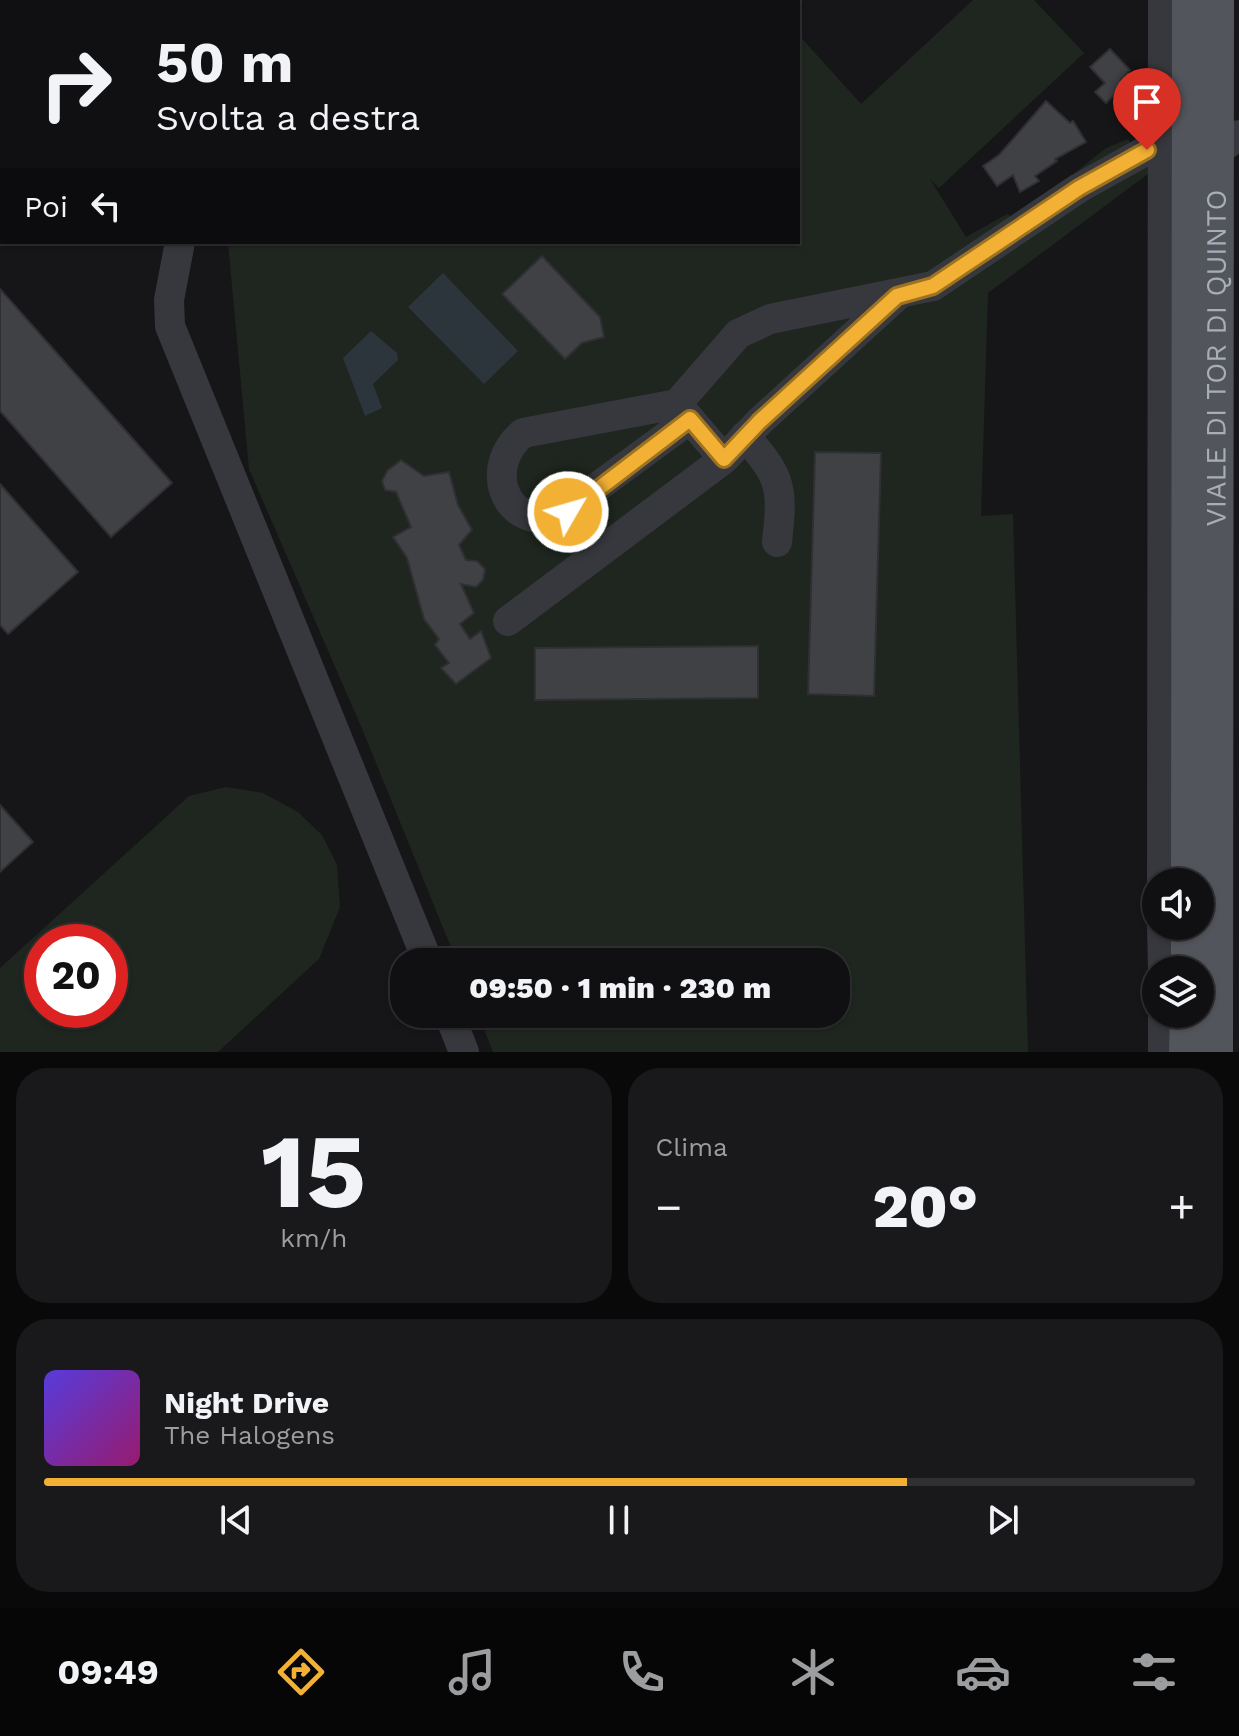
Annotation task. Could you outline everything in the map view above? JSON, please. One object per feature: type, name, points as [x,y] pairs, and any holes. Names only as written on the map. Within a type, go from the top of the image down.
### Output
[{"type":"main road","name":"VIALE DI TOR DI QUINTO","points":[[1189,868],[1190,0]]},
{"type":"main road","name":"VIALE DI TOR DI QUINTO","points":[[1215,1052],[1227,429],[1227,144],[1216,0]]},
{"type":"main road","points":[[1187,1052],[1188,1028]]},
{"type":"street","name":"VIALE DI TOR DI QUINTO","points":[[1162,868],[1163,0]]},
{"type":"street","points":[[684,411],[523,433],[513,441],[501,466],[500,479],[506,500],[527,516],[555,518],[684,411],[738,334],[770,319],[897,296],[933,286],[1079,188],[1165,140]]},
{"type":"street","points":[[180,244],[169,300],[170,326],[422,948]]},
{"type":"street","points":[[508,621],[724,459],[897,296]]},
{"type":"street","points":[[684,411],[724,459]]},
{"type":"street","points":[[745,436],[769,463],[782,495],[777,542]]},
{"type":"street","points":[[1162,497],[1189,523]]},
{"type":"street","points":[[455,1028],[464,1052]]},
{"type":"street","points":[[1163,1028],[1163,1052]]},
{"type":"shaded area","points":[[973,0],[1034,0],[1084,53],[939,188],[930,179],[966,237],[1007,214],[1017,219],[1106,148],[1128,139],[1152,171],[988,293],[981,516],[1013,514],[1028,1052],[493,1052],[484,1028],[850,1028],[850,948],[451,948],[363,731],[249,469],[228,244],[800,244],[800,36],[861,104]]},
{"type":"shaded area","points":[[443,273],[518,351],[484,384],[408,307]]},
{"type":"shaded area","points":[[371,331],[397,353],[398,360],[373,384],[382,408],[365,416],[343,358]]},
{"type":"shaded area","points":[[226,787],[263,793],[298,812],[322,835],[337,865],[340,907],[319,959],[218,1052],[0,1052],[0,968],[24,946],[24,1028],[128,1028],[128,924],[48,924],[189,796]]},
{"type":"building","points":[[1110,49],[1130,70],[1121,80],[1125,84],[1106,103],[1095,92],[1105,83],[1090,67]]},
{"type":"building","points":[[1046,101],[1070,123],[1073,121],[1086,142],[1055,159],[1057,161],[1035,176],[1039,181],[1020,192],[1013,175],[997,186],[983,166],[999,155]]},
{"type":"building","points":[[542,256],[600,317],[604,337],[582,343],[565,359],[502,294]]},
{"type":"building","points":[[0,289],[172,483],[111,537],[0,411]]},
{"type":"building","points":[[815,452],[881,453],[874,696],[808,694]]},
{"type":"building","points":[[401,460],[424,476],[449,472],[458,505],[472,530],[459,545],[466,560],[477,561],[485,569],[483,580],[476,587],[461,584],[474,613],[460,624],[470,639],[481,631],[491,658],[456,684],[441,668],[449,663],[435,645],[439,639],[424,619],[407,558],[393,537],[411,527],[396,492],[385,490],[382,481],[387,471]]},
{"type":"building","points":[[0,484],[78,572],[8,634],[0,625]]},
{"type":"building","points":[[758,646],[758,698],[535,700],[535,648]]},
{"type":"building","points":[[0,805],[33,842],[0,872]]},
{"type":"route","points":[[568,512],[690,419],[724,459],[759,422],[897,296],[933,286],[1021,230],[1079,188],[1147,150]]}]
